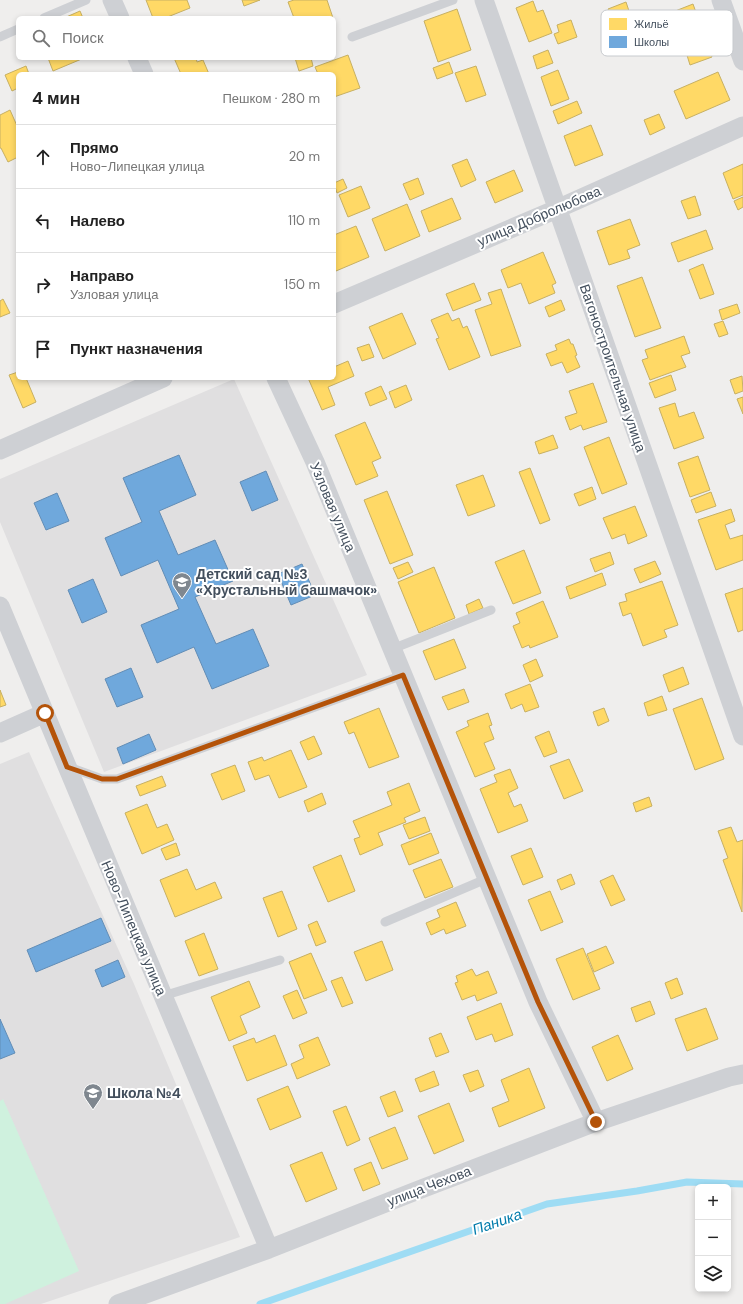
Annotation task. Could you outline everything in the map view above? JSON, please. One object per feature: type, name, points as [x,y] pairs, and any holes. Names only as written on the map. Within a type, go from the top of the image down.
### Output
[{"type":"street","points":[[112,0],[119,16]]},
{"type":"street","name":"Вагоностроительная улица","points":[[484,0],[742,734]]},
{"type":"street","points":[[721,0],[725,10]]},
{"type":"street","points":[[733,33],[743,61]]},
{"type":"street","points":[[138,60],[143,72]]},
{"type":"street","name":"улица Добролюбова","points":[[336,303],[557,210],[743,126]]},
{"type":"street","points":[[0,450],[158,380]]},
{"type":"street","name":"Узловая улица","points":[[277,380],[315,462],[538,1002],[596,1122]]},
{"type":"street","name":"Ново-Липецкая улица","points":[[0,606],[269,1249]]},
{"type":"street","points":[[0,733],[45,713]]},
{"type":"street","name":"улица Чехова","points":[[118,1304],[269,1249],[596,1122],[729,1077],[743,1074]]},
{"type":"lane","points":[[49,16],[86,0]]},
{"type":"lane","points":[[352,37],[453,0]]},
{"type":"lane","points":[[0,37],[16,30]]},
{"type":"lane","points":[[392,649],[492,610]]},
{"type":"lane","points":[[67,767],[102,779],[117,779],[403,675]]},
{"type":"lane","points":[[385,922],[486,879]]},
{"type":"lane","points":[[163,996],[280,960]]},
{"type":"shaded area","name":"Детский сад №3 «Хрустальный башмачок»","points":[[234,380],[367,675],[104,772],[0,522],[0,479]]},
{"type":"shaded area","name":"Школа №4","points":[[29,752],[134,984],[240,1237],[41,1304],[0,1304],[0,764]]},
{"type":"green space","points":[[3,1099],[79,1271],[5,1304],[0,1304],[0,1101]]},
{"type":"building: Жильё","points":[[146,0],[187,0],[190,8],[170,16],[152,16]]},
{"type":"building: Жильё","points":[[242,0],[260,0],[244,6]]},
{"type":"building: Жильё","points":[[294,0],[327,0],[332,16],[293,16],[288,2]]},
{"type":"building: Жильё","points":[[533,1],[537,12],[543,10],[552,33],[529,42],[516,8]]},
{"type":"building: Жильё","points":[[626,2],[629,10],[608,10]]},
{"type":"building: Жильё","points":[[693,4],[695,10],[678,10]]},
{"type":"building: Жильё","points":[[457,9],[471,50],[438,62],[424,21]]},
{"type":"building: Жильё","points":[[80,11],[82,16],[69,16]]},
{"type":"building: Жильё","points":[[571,20],[577,37],[558,44],[554,34],[559,32],[557,25]]},
{"type":"building: Жильё","points":[[548,50],[553,63],[537,69],[533,56]]},
{"type":"building: Жильё","points":[[348,55],[360,88],[336,96],[336,72],[317,72],[315,67]]},
{"type":"building: Жильё","points":[[687,56],[712,57],[690,65]]},
{"type":"building: Жильё","points":[[49,60],[79,60],[53,71]]},
{"type":"building: Жильё","points":[[175,60],[196,60],[197,62],[203,60],[208,72],[180,72]]},
{"type":"building: Жильё","points":[[296,60],[312,60],[313,66],[299,71]]},
{"type":"building: Жильё","points":[[449,62],[453,73],[437,79],[433,68]]},
{"type":"building: Жильё","points":[[26,66],[28,72],[16,72],[16,89],[12,91],[5,75]]},
{"type":"building: Жильё","points":[[476,66],[486,95],[466,102],[455,73]]},
{"type":"building: Жильё","points":[[558,70],[569,99],[551,106],[541,77]]},
{"type":"building: Жильё","points":[[718,72],[730,100],[686,119],[674,91]]},
{"type":"building: Жильё","points":[[577,101],[582,113],[558,124],[553,111]]},
{"type":"building: Жильё","points":[[10,110],[16,124],[16,158],[8,162],[0,148],[0,115]]},
{"type":"building: Жильё","points":[[659,114],[665,128],[650,135],[644,120]]},
{"type":"building: Жильё","points":[[591,125],[603,155],[575,166],[564,136]]},
{"type":"building: Жильё","points":[[467,159],[476,180],[461,187],[452,165]]},
{"type":"building: Жильё","points":[[743,164],[743,195],[733,199],[723,173]]},
{"type":"building: Жильё","points":[[514,170],[523,191],[495,203],[486,182]]},
{"type":"building: Жильё","points":[[418,178],[424,194],[410,200],[403,184]]},
{"type":"building: Жильё","points":[[343,179],[347,188],[337,193],[336,182]]},
{"type":"building: Жильё","points":[[361,186],[370,208],[348,217],[339,195]]},
{"type":"building: Жильё","points":[[695,196],[701,215],[688,219],[681,201]]},
{"type":"building: Жильё","points":[[743,197],[743,207],[738,210],[734,201]]},
{"type":"building: Жильё","points":[[452,198],[461,219],[429,232],[421,211]]},
{"type":"building: Жильё","points":[[407,204],[420,236],[385,251],[372,219]]},
{"type":"building: Жильё","points":[[630,219],[640,245],[627,250],[630,258],[609,265],[597,231]]},
{"type":"building: Жильё","points":[[356,226],[369,257],[336,271],[336,234]]},
{"type":"building: Жильё","points":[[706,230],[713,249],[678,262],[671,243]]},
{"type":"building: Жильё","points":[[543,252],[556,283],[552,285],[555,293],[529,304],[521,283],[508,288],[501,270]]},
{"type":"building: Жильё","points":[[703,264],[714,294],[700,299],[689,270]]},
{"type":"building: Жильё","points":[[642,277],[661,328],[635,337],[617,286]]},
{"type":"building: Жильё","points":[[474,283],[481,300],[453,311],[446,294]]},
{"type":"building: Жильё","points":[[501,289],[521,346],[491,356],[475,310],[492,304],[488,293]]},
{"type":"building: Жильё","points":[[3,299],[10,313],[0,317],[0,301]]},
{"type":"building: Жильё","points":[[561,300],[565,310],[549,317],[545,307]]},
{"type":"building: Жильё","points":[[737,304],[740,313],[722,320],[719,310]]},
{"type":"building: Жильё","points":[[402,313],[416,344],[383,359],[369,327]]},
{"type":"building: Жильё","points":[[448,313],[452,321],[459,318],[463,328],[467,326],[480,357],[449,370],[436,339],[439,338],[431,320]]},
{"type":"building: Жильё","points":[[723,321],[728,334],[719,337],[714,324]]},
{"type":"building: Жильё","points":[[684,336],[690,353],[681,356],[686,367],[650,380],[642,360],[648,358],[645,350]]},
{"type":"building: Жильё","points":[[569,339],[571,344],[573,344],[577,355],[575,356],[580,367],[567,373],[562,362],[551,366],[546,354],[557,350],[555,345]]},
{"type":"building: Жильё","points":[[369,344],[374,357],[362,361],[357,348]]},
{"type":"building: Жильё","points":[[348,361],[354,376],[328,387],[335,405],[322,410],[309,380],[336,380],[336,366]]},
{"type":"building: Жильё","points":[[16,373],[16,380],[27,380],[36,402],[23,408],[9,375]]},
{"type":"building: Жильё","points":[[671,375],[676,390],[655,398],[649,383]]},
{"type":"building: Жильё","points":[[742,376],[743,391],[735,394],[730,380]]},
{"type":"building: Жильё","points":[[593,383],[607,422],[583,430],[581,425],[570,430],[565,417],[577,413],[569,391]]},
{"type":"building: Жильё","points":[[406,385],[412,400],[395,408],[389,392]]},
{"type":"building: Жильё","points":[[381,386],[387,399],[370,406],[365,393]]},
{"type":"building: Жильё","points":[[743,397],[743,414],[737,399]]},
{"type":"building: Жильё","points":[[675,403],[679,417],[694,412],[704,438],[674,449],[659,408]]},
{"type":"building: Жильё","points":[[365,422],[381,458],[372,462],[378,476],[356,485],[335,435]]},
{"type":"building: Жильё","points":[[553,435],[558,448],[539,454],[535,442]]},
{"type":"building: Жильё","points":[[609,437],[627,484],[602,494],[584,447]]},
{"type":"building: Жильё","points":[[698,456],[710,490],[690,497],[678,463]]},
{"type":"building: Жильё","points":[[530,468],[550,520],[540,524],[519,472]]},
{"type":"building: Жильё","points":[[483,475],[495,506],[468,516],[456,485]]},
{"type":"building: Жильё","points":[[592,487],[596,499],[579,506],[574,494]]},
{"type":"building: Жильё","points":[[387,491],[413,555],[390,564],[364,500]]},
{"type":"building: Жильё","points":[[711,492],[716,506],[696,513],[691,500]]},
{"type":"building: Жильё","points":[[635,506],[647,536],[628,544],[625,534],[612,539],[603,518]]},
{"type":"building: Жильё","points":[[731,509],[735,521],[725,525],[730,539],[743,535],[743,560],[716,570],[698,520]]},
{"type":"building: Жильё","points":[[524,550],[541,593],[513,604],[495,562]]},
{"type":"building: Жильё","points":[[610,552],[614,564],[595,572],[590,559]]},
{"type":"building: Жильё","points":[[655,561],[661,574],[640,583],[634,569]]},
{"type":"building: Жильё","points":[[408,562],[413,572],[398,579],[393,568]]},
{"type":"building: Жильё","points":[[434,567],[455,618],[419,633],[398,582]]},
{"type":"building: Жильё","points":[[602,573],[606,585],[570,599],[566,587]]},
{"type":"building: Жильё","points":[[662,581],[678,625],[664,630],[667,637],[643,646],[631,613],[623,616],[619,603],[627,601],[625,594]]},
{"type":"building: Жильё","points":[[743,588],[743,630],[738,632],[725,594]]},
{"type":"building: Жильё","points":[[479,599],[483,608],[469,614],[466,605]]},
{"type":"building: Жильё","points":[[543,601],[558,637],[530,648],[529,645],[522,648],[513,626],[520,623],[516,613]]},
{"type":"building: Жильё","points":[[454,639],[466,668],[435,680],[423,651]]},
{"type":"building: Жильё","points":[[536,659],[543,676],[530,682],[523,665]]},
{"type":"building: Жильё","points":[[683,667],[689,684],[669,692],[663,675]]},
{"type":"building: Жильё","points":[[530,684],[539,707],[525,712],[522,704],[511,709],[505,694]]},
{"type":"building: Жильё","points":[[464,689],[469,702],[448,710],[442,697]]},
{"type":"building: Жильё","points":[[0,690],[6,705],[0,707]]},
{"type":"building: Жильё","points":[[662,696],[667,710],[648,716],[644,703]]},
{"type":"building: Жильё","points":[[702,698],[724,759],[695,770],[673,709]]},
{"type":"building: Жильё","points":[[379,708],[399,757],[369,768],[354,732],[349,734],[344,722]]},
{"type":"building: Жильё","points":[[604,708],[609,721],[598,726],[593,712]]},
{"type":"building: Жильё","points":[[488,713],[492,725],[489,726],[494,739],[484,743],[495,769],[475,777],[456,732],[469,726],[467,721]]},
{"type":"building: Жильё","points":[[549,731],[557,752],[544,757],[535,737]]},
{"type":"building: Жильё","points":[[314,736],[322,754],[308,760],[300,742]]},
{"type":"building: Жильё","points":[[291,750],[307,787],[279,798],[269,775],[255,780],[248,762],[262,757],[264,761]]},
{"type":"building: Жильё","points":[[569,759],[583,791],[564,799],[550,766]]},
{"type":"building: Жильё","points":[[235,765],[245,791],[222,800],[211,774]]},
{"type":"building: Жильё","points":[[510,769],[518,788],[508,793],[514,807],[521,804],[528,821],[498,833],[480,789],[497,782],[494,775]]},
{"type":"building: Жильё","points":[[162,776],[166,786],[140,796],[136,786]]},
{"type":"building: Жильё","points":[[409,783],[420,811],[404,818],[406,822],[378,833],[383,845],[360,855],[354,839],[360,837],[353,821],[392,805],[387,792]]},
{"type":"building: Жильё","points":[[322,793],[326,804],[308,812],[304,801]]},
{"type":"building: Жильё","points":[[649,797],[652,806],[636,812],[633,803]]},
{"type":"building: Жильё","points":[[147,804],[157,828],[167,824],[174,840],[142,854],[125,813]]},
{"type":"building: Жильё","points":[[425,817],[430,831],[409,839],[403,825]]},
{"type":"building: Жильё","points":[[731,827],[737,842],[743,840],[742,912],[723,860],[728,858],[718,831]]},
{"type":"building: Жильё","points":[[431,833],[439,853],[409,865],[401,845]]},
{"type":"building: Жильё","points":[[176,843],[180,855],[166,860],[161,849]]},
{"type":"building: Жильё","points":[[531,848],[543,877],[523,885],[511,856]]},
{"type":"building: Жильё","points":[[341,855],[355,891],[328,902],[313,867]]},
{"type":"building: Жильё","points":[[441,859],[453,887],[425,898],[413,870]]},
{"type":"building: Жильё","points":[[187,869],[196,890],[215,882],[222,898],[175,917],[160,880]]},
{"type":"building: Жильё","points":[[571,874],[575,884],[561,890],[557,880]]},
{"type":"building: Жильё","points":[[613,875],[625,900],[611,906],[600,881]]},
{"type":"building: Жильё","points":[[282,891],[297,929],[278,937],[263,898]]},
{"type":"building: Жильё","points":[[550,891],[563,922],[541,931],[528,900]]},
{"type":"building: Жильё","points":[[456,902],[466,926],[446,934],[444,929],[431,935],[426,923],[440,917],[437,910]]},
{"type":"building: Жильё","points":[[317,921],[326,942],[316,946],[308,925]]},
{"type":"building: Жильё","points":[[204,933],[218,969],[199,976],[185,941]]},
{"type":"building: Жильё","points":[[382,941],[393,970],[366,981],[354,952]]},
{"type":"building: Жильё","points":[[606,946],[614,963],[594,972],[587,954]]},
{"type":"building: Жильё","points":[[583,948],[600,989],[573,1000],[556,959]]},
{"type":"building: Жильё","points":[[311,953],[327,990],[304,999],[289,962]]},
{"type":"building: Жильё","points":[[472,969],[476,976],[488,971],[497,993],[477,1001],[475,995],[462,1000],[455,983],[458,982],[456,976]]},
{"type":"building: Жильё","points":[[342,977],[353,1003],[342,1007],[331,981]]},
{"type":"building: Жильё","points":[[677,978],[683,994],[671,999],[665,983]]},
{"type":"building: Жильё","points":[[249,981],[260,1007],[240,1016],[247,1033],[229,1041],[211,997]]},
{"type":"building: Жильё","points":[[297,990],[307,1013],[293,1019],[283,996]]},
{"type":"building: Жильё","points":[[650,1001],[655,1014],[636,1022],[631,1008]]},
{"type":"building: Жильё","points":[[501,1003],[513,1035],[495,1042],[492,1034],[476,1040],[467,1017]]},
{"type":"building: Жильё","points":[[706,1008],[718,1039],[687,1051],[675,1019]]},
{"type":"building: Жильё","points":[[441,1033],[449,1052],[436,1057],[429,1038]]},
{"type":"building: Жильё","points":[[275,1035],[287,1065],[247,1081],[233,1046],[254,1038],[256,1043]]},
{"type":"building: Жильё","points":[[618,1035],[633,1069],[607,1081],[592,1047]]},
{"type":"building: Жильё","points":[[318,1037],[330,1065],[297,1079],[291,1064],[304,1058],[299,1045]]},
{"type":"building: Жильё","points":[[529,1068],[545,1108],[499,1127],[492,1108],[509,1101],[501,1080]]},
{"type":"building: Жильё","points":[[478,1070],[484,1086],[470,1092],[463,1075]]},
{"type":"building: Жильё","points":[[434,1071],[439,1085],[420,1092],[415,1079]]},
{"type":"building: Жильё","points":[[288,1086],[301,1117],[270,1130],[257,1099]]},
{"type":"building: Жильё","points":[[395,1091],[403,1111],[388,1117],[380,1097]]},
{"type":"building: Жильё","points":[[449,1103],[464,1141],[434,1154],[418,1116]]},
{"type":"building: Жильё","points":[[346,1106],[360,1140],[347,1146],[333,1111]]},
{"type":"building: Жильё","points":[[395,1127],[408,1159],[382,1169],[369,1138]]},
{"type":"building: Жильё","points":[[322,1152],[337,1189],[306,1202],[290,1165]]},
{"type":"building: Жильё","points":[[371,1162],[380,1184],[363,1191],[354,1169]]},
{"type":"building: Школы","points":[[179,455],[196,495],[159,511],[178,555],[215,540],[233,581],[195,597],[216,644],[253,629],[269,666],[212,689],[194,647],[157,663],[141,625],[179,609],[158,560],[121,576],[105,538],[142,522],[123,478]]},
{"type":"building: Школы","points":[[266,471],[278,500],[252,511],[240,482]]},
{"type":"building: Школы","points":[[57,493],[69,521],[46,530],[34,503]]},
{"type":"building: Школы","points":[[302,564],[315,595],[291,605],[278,574]]},
{"type":"building: Школы","points":[[93,579],[107,612],[82,623],[68,590]]},
{"type":"building: Школы","points":[[131,668],[143,697],[117,707],[105,679]]},
{"type":"building: Школы","points":[[149,734],[156,750],[123,764],[117,748]]},
{"type":"building: Школы","points":[[101,918],[111,941],[36,972],[27,950]]},
{"type":"building: Школы","points":[[118,960],[125,977],[102,987],[95,970]]},
{"type":"building: Школы","points":[[0,1019],[15,1053],[0,1059]]},
{"type":"waterway","name":"Паника","points":[[260,1304],[547,1204],[687,1182],[743,1184]]},
{"type":"place","name":"Детский сад №3 «Хрустальный башмачок»","points":[[182,599]]},
{"type":"place","name":"Школа №4","points":[[93,1110]]},
{"type":"route","points":[[45,713],[67,767],[102,779],[117,779],[403,675],[538,1002],[596,1122]]}]
